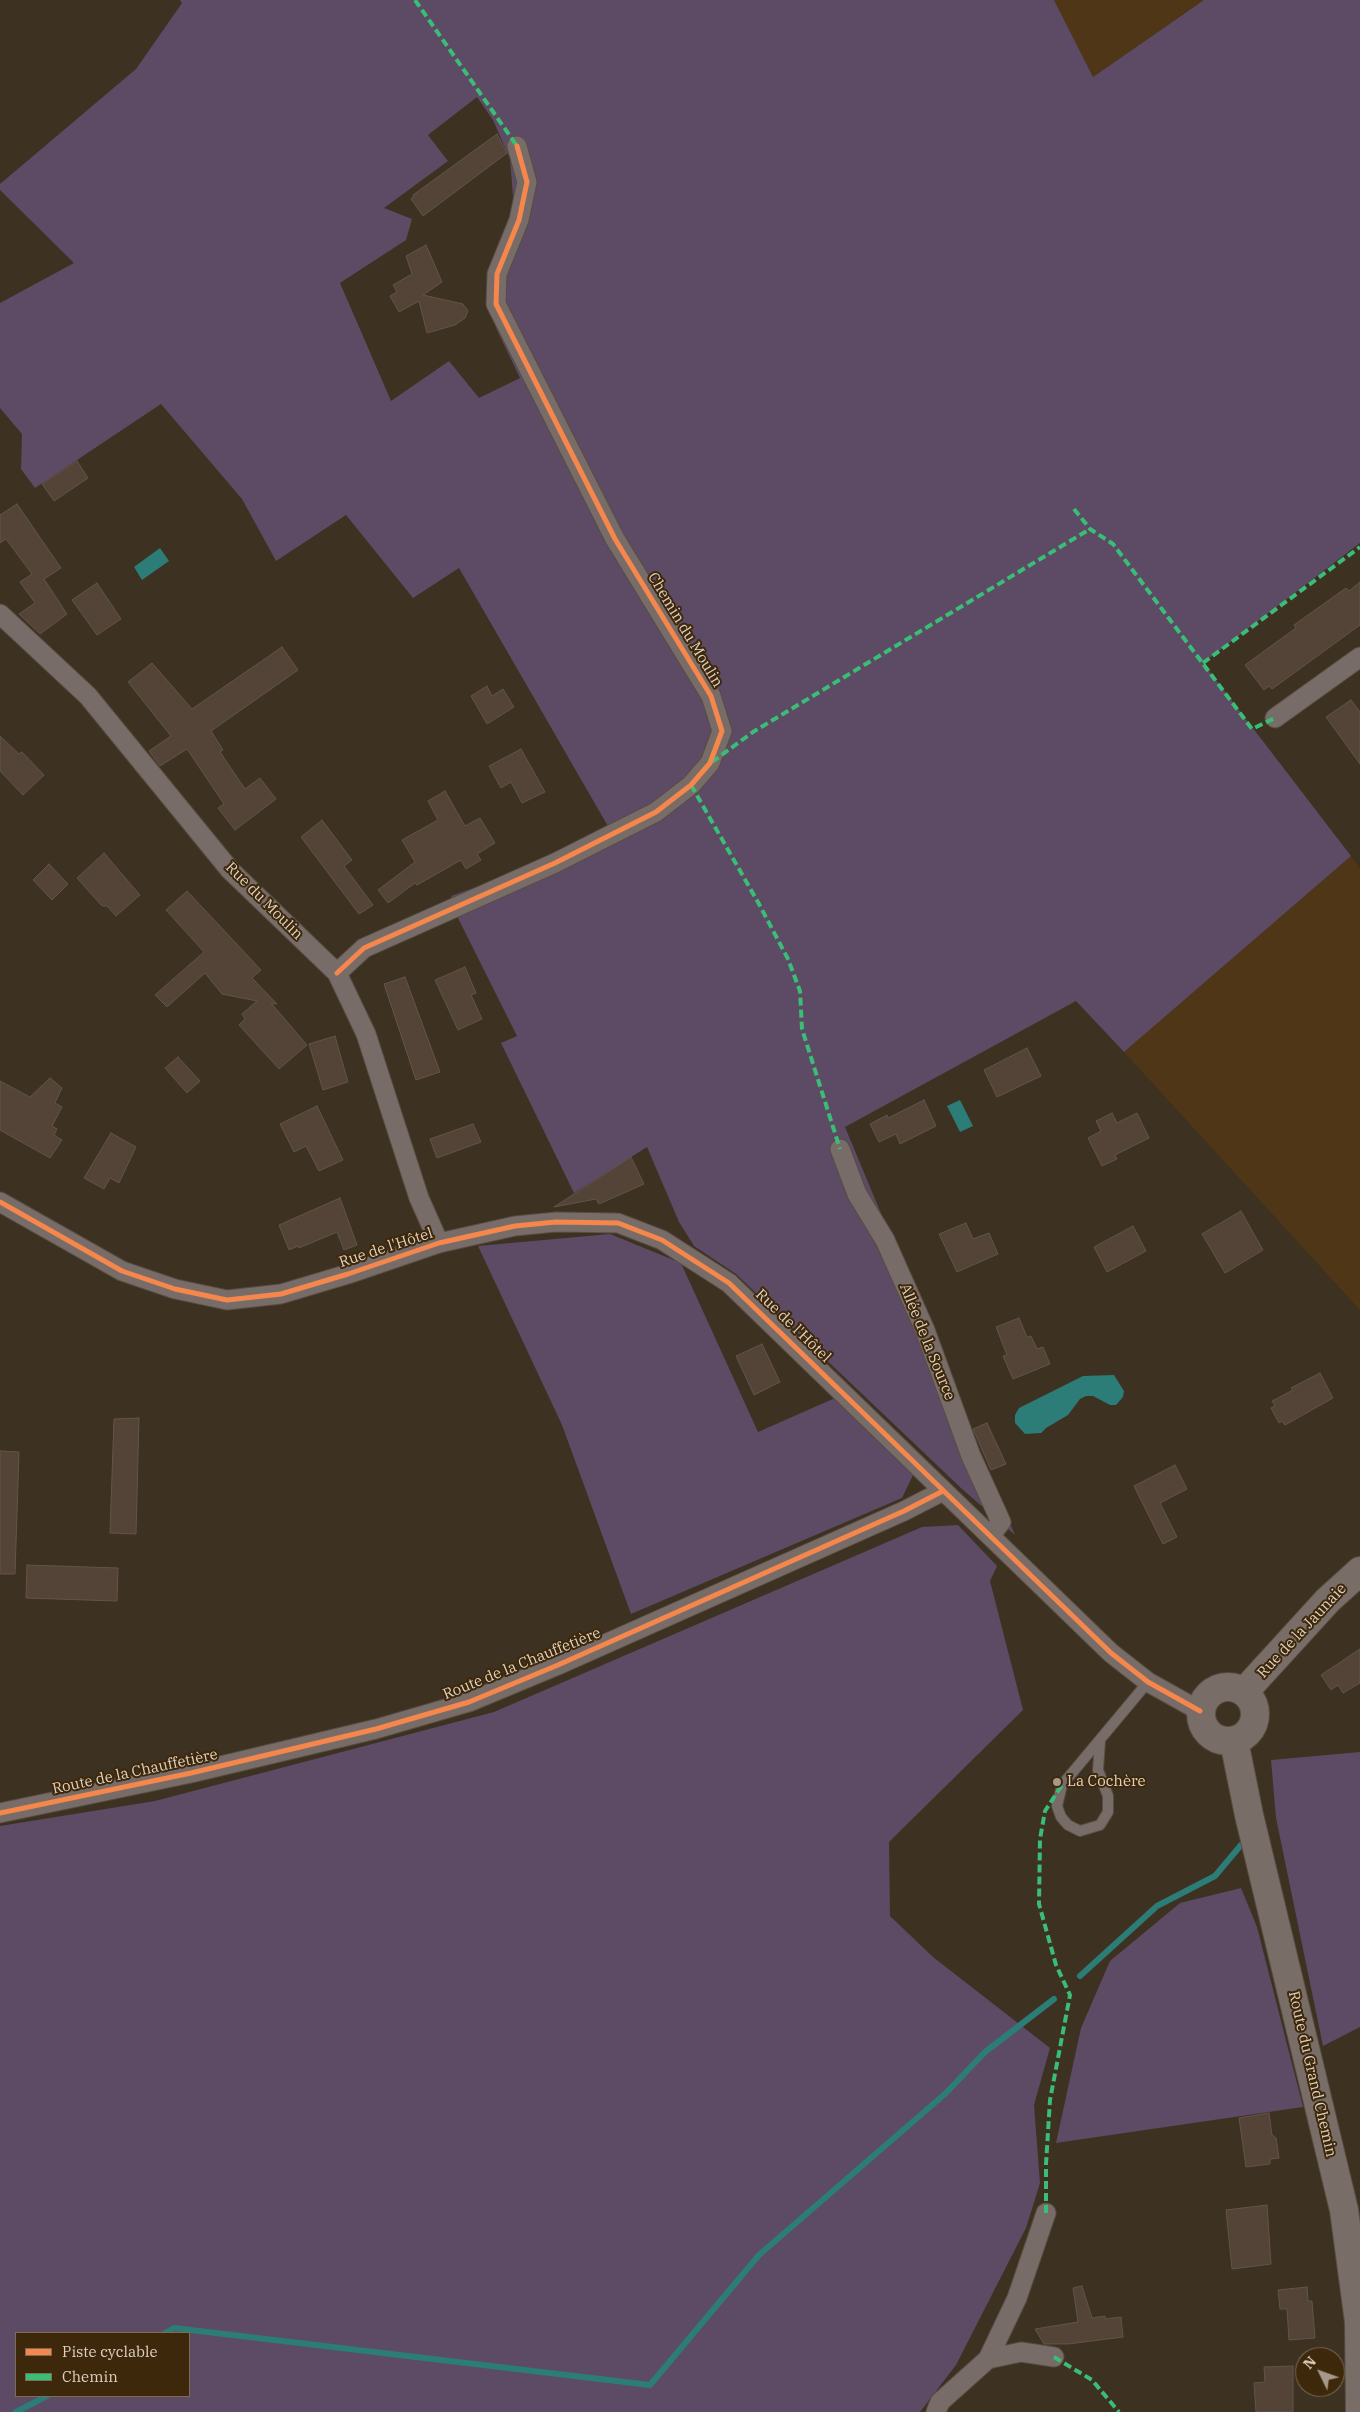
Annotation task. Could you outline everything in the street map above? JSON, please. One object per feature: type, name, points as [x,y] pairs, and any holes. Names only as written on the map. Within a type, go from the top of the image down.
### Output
[{"type":"main road","name":"Rue de la Jaunaie","points":[[1244,1692],[1328,1600],[1360,1570]]},
{"type":"main road","points":[[1231,1687],[1244,1692],[1252,1701],[1255,1713],[1253,1726],[1245,1736],[1234,1741],[1221,1741],[1209,1735],[1202,1724],[1200,1710],[1206,1698],[1217,1689],[1231,1687]]},
{"type":"main road","name":"Route du Grand Chemin","points":[[1234,1741],[1249,1815],[1344,2210],[1359,2322],[1360,2412]]},
{"type":"street","name":"Chemin du Moulin","points":[[336,973],[364,948],[555,863],[656,812],[691,785],[710,763],[722,731],[711,696],[615,539],[496,304],[497,274],[519,220],[527,182],[517,146]]},
{"type":"street","name":"Rue du Moulin","points":[[0,614],[42,650],[88,696],[230,870],[336,973],[366,1034],[419,1198],[439,1243]]},
{"type":"street","points":[[1275,718],[1359,661]]},
{"type":"street","name":"Allée de la Source","points":[[840,1149],[856,1194],[885,1240],[925,1330],[971,1456],[1001,1522],[990,1536]]},
{"type":"street","name":"Rue de l'Hôtel","points":[[0,1202],[122,1271],[174,1289],[227,1300],[281,1294],[348,1274],[439,1243],[515,1226],[556,1222],[618,1223],[662,1240],[729,1283],[801,1350],[943,1491],[1111,1653],[1148,1682],[1200,1710]]},
{"type":"street","name":"Route de la Chauffetière","points":[[0,1813],[191,1773],[376,1729],[469,1702],[558,1665],[904,1511],[943,1491]]},
{"type":"street","points":[[936,2412],[940,2402],[988,2359],[1017,2298],[1046,2213]]},
{"type":"street","points":[[988,2359],[1021,2352],[1054,2357]]},
{"type":"lane","points":[[1100,1741],[1098,1770],[1108,1796],[1108,1812],[1100,1825],[1080,1831],[1068,1826],[1061,1818],[1058,1806],[1062,1785],[1148,1682]]},
{"type":"shaded area","points":[[180,0],[1054,0],[1093,77],[1204,0],[1360,0],[1360,543],[1203,663],[1351,856],[1124,1052],[1076,1001],[845,1127],[1015,1535],[962,1489],[736,1274],[694,1246],[679,1222],[647,1147],[574,1193],[501,1043],[517,1036],[456,914],[451,896],[526,869],[609,828],[459,568],[413,598],[346,515],[276,561],[242,499],[161,404],[35,488],[21,469],[22,434],[0,408],[0,303],[74,263],[0,190],[0,184],[136,69],[182,3]],"holes":[[[477,97],[493,120],[510,159],[513,196],[512,217],[490,272],[496,328],[520,378],[479,398],[449,361],[391,401],[340,283],[406,240],[412,219],[384,208],[448,161],[428,135]]]},
{"type":"shaded area","points":[[1054,0],[1204,0],[1093,77]]},
{"type":"shaded area","points":[[1351,856],[1360,869],[1360,1310],[1124,1052]]},
{"type":"shaded area","points":[[610,1234],[681,1263],[758,1432],[835,1398],[914,1473],[902,1498],[631,1614],[562,1425],[478,1246]]},
{"type":"shaded area","points":[[958,1525],[997,1566],[990,1581],[1023,1710],[889,1842],[890,1916],[933,1957],[1050,2048],[1034,2105],[1040,2183],[1026,2228],[956,2365],[920,2412],[0,2412],[0,1826],[155,1801],[494,1712],[922,1527]]},
{"type":"shaded area","points":[[1360,1752],[1360,2027],[1323,2046],[1276,1818],[1271,1760]]},
{"type":"shaded area","points":[[1241,1888],[1257,1927],[1303,2107],[1056,2143],[1081,2028],[1110,1961],[1180,1903]]},
{"type":"water","points":[[160,548],[169,561],[142,580],[134,567]]},
{"type":"water","points":[[960,1100],[973,1126],[960,1132],[947,1106]]},
{"type":"water","points":[[1114,1375],[1124,1391],[1123,1397],[1116,1405],[1110,1405],[1093,1396],[1086,1396],[1080,1399],[1068,1415],[1041,1433],[1025,1434],[1015,1423],[1015,1415],[1019,1408],[1083,1376]]},
{"type":"building","points":[[497,134],[507,153],[423,216],[411,199],[413,195]]},
{"type":"building","points":[[426,245],[442,282],[423,295],[463,304],[468,311],[465,318],[455,325],[427,333],[419,301],[399,312],[390,296],[397,292],[393,285],[412,274],[406,256]]},
{"type":"building","points":[[77,461],[88,478],[54,501],[42,484]]},
{"type":"building","points":[[17,504],[61,568],[44,579],[67,614],[40,634],[19,614],[35,603],[20,582],[32,574],[6,539],[0,543],[0,515]]},
{"type":"building","points":[[1360,582],[1360,625],[1272,689],[1269,686],[1264,690],[1245,665],[1296,628],[1294,625],[1346,588],[1349,591]]},
{"type":"building","points":[[97,583],[121,619],[97,635],[72,600]]},
{"type":"building","points":[[282,647],[298,670],[211,731],[223,750],[220,752],[245,789],[260,778],[276,799],[235,830],[218,808],[224,804],[187,749],[160,766],[149,751],[171,736],[128,682],[152,663],[192,709]]},
{"type":"building","points":[[487,686],[492,696],[503,689],[514,707],[487,724],[471,696]]},
{"type":"building","points":[[1351,700],[1360,712],[1360,764],[1326,717]]},
{"type":"building","points":[[0,736],[19,754],[22,752],[44,775],[23,795],[0,771]]},
{"type":"building","points":[[521,749],[545,792],[522,803],[511,782],[501,788],[489,766]]},
{"type":"building","points":[[445,791],[465,826],[480,818],[495,843],[477,854],[481,860],[466,869],[461,860],[417,885],[415,883],[388,903],[378,890],[415,862],[402,840],[438,820],[428,801]]},
{"type":"building","points":[[322,820],[352,860],[344,866],[373,905],[359,914],[301,837]]},
{"type":"building","points":[[104,853],[140,895],[116,916],[107,906],[102,906],[77,878]]},
{"type":"building","points":[[49,864],[68,884],[52,900],[33,880]]},
{"type":"building","points":[[187,891],[261,970],[252,978],[277,1004],[271,1003],[307,1045],[279,1069],[239,1025],[245,1019],[242,1014],[257,1001],[222,994],[205,973],[167,1007],[155,995],[204,952],[166,910]]},
{"type":"building","points":[[465,967],[476,993],[471,995],[482,1019],[458,1030],[435,980]]},
{"type":"building","points":[[405,977],[440,1072],[416,1080],[384,984]]},
{"type":"building","points":[[335,1036],[348,1082],[323,1090],[309,1044]]},
{"type":"building","points":[[1027,1048],[1041,1076],[997,1097],[984,1070]]},
{"type":"building","points":[[178,1057],[200,1081],[187,1093],[165,1068]]},
{"type":"building","points":[[50,1078],[62,1088],[55,1103],[62,1107],[52,1126],[57,1129],[54,1135],[62,1140],[50,1158],[0,1130],[0,1081],[30,1097]]},
{"type":"building","points":[[924,1100],[936,1126],[900,1144],[896,1134],[879,1142],[870,1124],[887,1115],[888,1118]]},
{"type":"building","points":[[317,1106],[343,1160],[319,1171],[306,1146],[294,1152],[280,1124]]},
{"type":"building","points":[[1112,1113],[1117,1123],[1137,1113],[1149,1138],[1115,1155],[1117,1159],[1102,1166],[1088,1138],[1101,1131],[1096,1121]]},
{"type":"building","points":[[473,1124],[481,1142],[437,1158],[430,1139]]},
{"type":"building","points":[[111,1133],[136,1147],[119,1183],[110,1178],[104,1189],[84,1178]]},
{"type":"building","points":[[631,1157],[644,1184],[599,1204],[596,1199],[554,1207]]},
{"type":"building","points":[[340,1198],[357,1245],[344,1250],[337,1232],[299,1248],[298,1246],[289,1250],[279,1225]]},
{"type":"building","points":[[1241,1211],[1263,1250],[1225,1273],[1202,1234]]},
{"type":"building","points":[[966,1223],[973,1239],[989,1233],[998,1254],[957,1272],[939,1234]]},
{"type":"building","points":[[1133,1226],[1146,1251],[1107,1272],[1094,1247]]},
{"type":"building","points":[[1019,1318],[1027,1337],[1031,1336],[1037,1349],[1043,1347],[1050,1364],[1013,1379],[1003,1356],[1007,1355],[996,1327]]},
{"type":"building","points":[[762,1344],[780,1382],[754,1395],[736,1356]]},
{"type":"building","points":[[1320,1373],[1333,1398],[1285,1425],[1282,1421],[1279,1423],[1271,1408],[1275,1406],[1272,1401],[1293,1390],[1291,1388]]},
{"type":"building","points":[[139,1418],[136,1534],[110,1533],[114,1419]]},
{"type":"building","points":[[987,1423],[1006,1464],[991,1470],[973,1429]]},
{"type":"building","points":[[0,1451],[19,1452],[15,1574],[0,1574]]},
{"type":"building","points":[[1175,1465],[1187,1489],[1160,1503],[1177,1537],[1163,1544],[1134,1486]]},
{"type":"building","points":[[27,1565],[118,1568],[117,1601],[26,1598]]},
{"type":"building","points":[[1360,1649],[1360,1683],[1343,1693],[1338,1685],[1331,1690],[1321,1675]]},
{"type":"building","points":[[1269,2113],[1272,2135],[1276,2138],[1279,2158],[1270,2159],[1270,2164],[1246,2167],[1239,2118]]},
{"type":"building","points":[[1267,2205],[1271,2264],[1232,2269],[1226,2210]]},
{"type":"building","points":[[1082,2286],[1092,2318],[1105,2316],[1105,2319],[1121,2317],[1123,2337],[1068,2344],[1044,2344],[1035,2329],[1078,2322],[1073,2288]]},
{"type":"building","points":[[1307,2287],[1308,2301],[1312,2301],[1315,2338],[1289,2340],[1287,2309],[1280,2309],[1278,2290]]},
{"type":"building","points":[[1293,2366],[1293,2412],[1256,2412],[1254,2383],[1265,2382],[1264,2367]]},
{"type":"waterway","points":[[1080,1976],[1157,1906],[1215,1876],[1241,1845]]},
{"type":"waterway","points":[[167,2332],[174,2328],[650,2385],[759,2255],[946,2093],[985,2052],[1054,1999]]},
{"type":"waterway","points":[[16,2412],[45,2397]]},
{"type":"marked path","points":[[415,0],[517,146]]},
{"type":"marked path","points":[[1074,509],[1090,529],[1113,544],[1252,729],[1275,718]]},
{"type":"marked path","points":[[712,762],[753,732],[1090,529]]},
{"type":"marked path","points":[[1203,663],[1360,547]]},
{"type":"marked path","points":[[691,785],[788,959],[800,991],[802,1029],[840,1149]]},
{"type":"marked path","points":[[1046,2213],[1046,2164],[1050,2100],[1070,1995],[1056,1965],[1039,1904],[1040,1839],[1045,1811],[1062,1785]]},
{"type":"marked path","points":[[1054,2357],[1092,2380],[1119,2412]]},
{"type":"cycle path","points":[[337,973],[364,948],[555,863],[656,812],[691,785],[710,763],[722,731],[711,696],[615,539],[496,304],[497,274],[519,220],[527,182],[517,146]]},
{"type":"cycle path","points":[[0,1202],[122,1271],[175,1289],[227,1300],[281,1294],[348,1274],[439,1243],[515,1226],[556,1222],[618,1223],[662,1240],[729,1283],[1111,1653],[1148,1682],[1200,1711]]},
{"type":"cycle path","points":[[0,1813],[191,1773],[376,1729],[469,1702],[558,1665],[904,1511],[943,1491]]},
{"type":"place","name":"La Cochère","points":[[1057,1782]]}]
